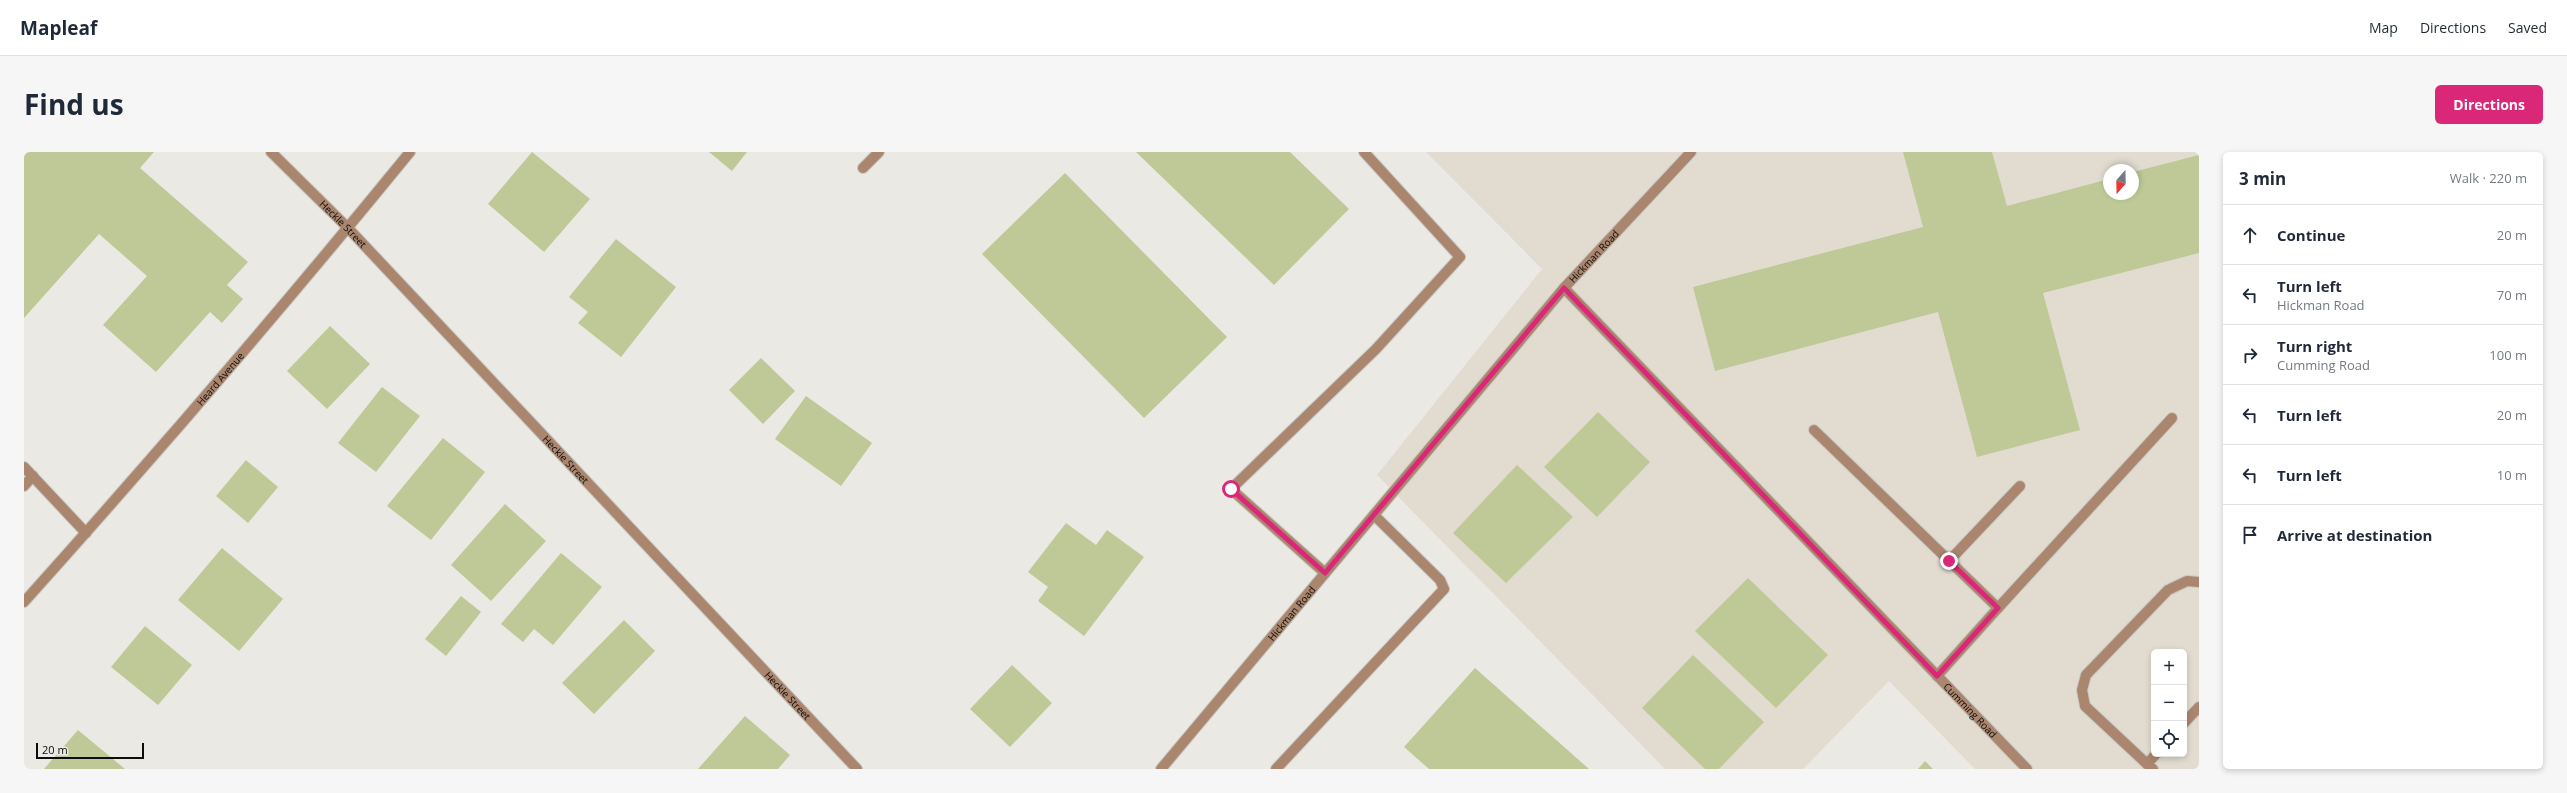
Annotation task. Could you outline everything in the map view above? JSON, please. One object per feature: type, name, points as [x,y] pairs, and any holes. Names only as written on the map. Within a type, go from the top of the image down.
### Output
[{"type":"street","name":"Heckle Street","points":[[272,152],[348,228],[857,769]]},
{"type":"street","name":"Heard Avenue","points":[[24,602],[86,533],[348,228],[410,152]]},
{"type":"street","points":[[863,168],[879,152]]},
{"type":"street","points":[[1325,573],[1231,489],[1376,349],[1460,257],[1364,152]]},
{"type":"street","name":"Hickman Road","points":[[1161,769],[1564,288],[1692,152]]},
{"type":"street","name":"Cumming Road","points":[[1564,288],[2027,769]]},
{"type":"street","points":[[1937,676],[2172,418]]},
{"type":"street","points":[[1814,430],[1998,608]]},
{"type":"street","points":[[24,467],[86,533]]},
{"type":"street","points":[[24,486],[33,476]]},
{"type":"street","points":[[1949,561],[2020,486]]},
{"type":"street","points":[[1276,769],[1444,589],[1440,580],[1374,515]]},
{"type":"street","points":[[2154,757],[2150,766],[2085,706],[2082,690],[2086,675],[2168,590],[2187,581],[2199,582]]},
{"type":"street","points":[[2186,721],[2199,707]]},
{"type":"shaded area","points":[[1426,152],[2199,152],[2199,769],[1975,769],[1889,681],[1803,769],[1665,769],[1377,475],[1542,269]]},
{"type":"building","points":[[24,152],[154,152],[140,168],[248,262],[227,285],[243,299],[222,323],[210,312],[156,372],[103,325],[147,276],[99,234],[24,318]]},
{"type":"building","points":[[532,152],[590,199],[544,252],[488,204]]},
{"type":"building","points":[[709,152],[747,152],[732,171]]},
{"type":"building","points":[[1136,152],[1290,152],[1349,209],[1274,285]]},
{"type":"building","points":[[1903,152],[1992,152],[2007,206],[2103,181],[2103,200],[2139,200],[2139,170],[2199,155],[2199,253],[2043,293],[2080,430],[1977,457],[1938,312],[1715,371],[1693,287],[1923,227]]},
{"type":"building","points":[[1065,173],[1227,337],[1144,418],[982,254]]},
{"type":"building","points":[[616,239],[676,287],[621,357],[578,323],[588,312],[569,297]]},
{"type":"building","points":[[330,326],[370,364],[327,409],[287,371]]},
{"type":"building","points":[[761,358],[795,391],[763,424],[729,390]]},
{"type":"building","points":[[382,387],[420,416],[376,472],[338,443]]},
{"type":"building","points":[[806,396],[872,443],[841,486],[775,439]]},
{"type":"building","points":[[1598,412],[1650,462],[1597,517],[1544,467]]},
{"type":"building","points":[[443,438],[485,472],[431,540],[387,506]]},
{"type":"building","points":[[246,460],[278,487],[248,523],[216,496]]},
{"type":"building","points":[[1517,465],[1573,517],[1506,583],[1453,533]]},
{"type":"building","points":[[505,504],[546,541],[491,601],[451,565]]},
{"type":"building","points":[[1066,523],[1096,545],[1107,530],[1144,557],[1084,636],[1038,601],[1048,587],[1028,572]]},
{"type":"building","points":[[222,548],[283,599],[239,651],[178,600]]},
{"type":"building","points":[[561,553],[602,587],[553,645],[534,629],[523,642],[501,624]]},
{"type":"building","points":[[1748,578],[1828,655],[1776,708],[1695,631]]},
{"type":"building","points":[[461,596],[481,612],[446,656],[425,639]]},
{"type":"building","points":[[624,620],[655,651],[594,714],[562,683]]},
{"type":"building","points":[[145,626],[192,665],[158,705],[111,667]]},
{"type":"building","points":[[1693,655],[1764,722],[1719,769],[1705,769],[1642,708]]},
{"type":"building","points":[[1012,665],[1052,703],[1010,747],[970,709]]},
{"type":"building","points":[[1475,668],[1589,769],[1429,769],[1404,747]]},
{"type":"building","points":[[745,716],[790,755],[778,769],[698,769]]},
{"type":"building","points":[[78,730],[125,769],[44,769]]},
{"type":"building","points":[[1925,761],[1933,769],[1918,769]]},
{"type":"route","points":[[1231,489],[1325,573],[1564,288],[1937,676],[1998,608],[1949,561]]}]
